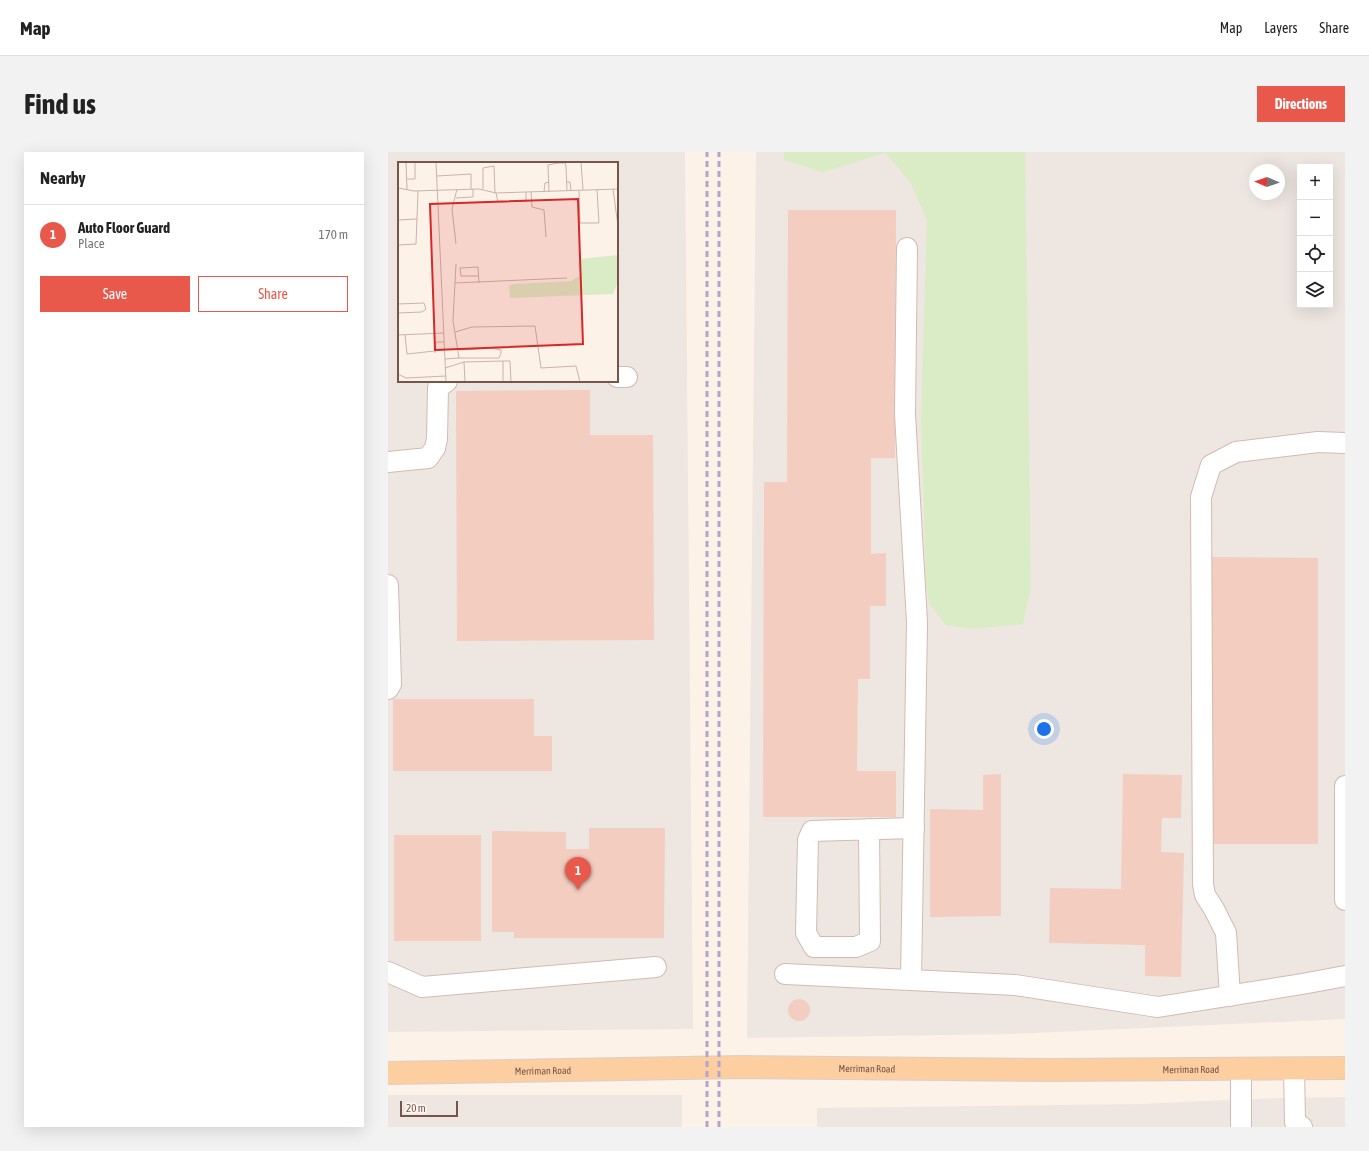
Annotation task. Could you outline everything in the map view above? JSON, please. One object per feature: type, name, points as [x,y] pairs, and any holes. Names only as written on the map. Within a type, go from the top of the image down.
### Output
[{"type":"main road","name":"Merriman Road","points":[[388,1073],[742,1067],[1052,1070],[1345,1068]]},
{"type":"street","points":[[907,248],[905,414],[917,622],[911,980]]},
{"type":"street","points":[[388,462],[428,458],[435,448],[437,439],[438,388],[446,382]]},
{"type":"street","points":[[1230,996],[1226,933],[1205,895],[1203,884],[1201,497],[1211,465],[1236,452],[1318,442],[1345,443]]},
{"type":"street","points":[[388,585],[391,684],[388,689]]},
{"type":"street","points":[[1345,786],[1345,900]]},
{"type":"street","points":[[869,829],[870,941],[856,947],[814,947],[806,933],[808,840],[812,831],[869,829],[914,828]]},
{"type":"street","points":[[388,972],[422,987],[656,967]]},
{"type":"street","points":[[785,974],[1015,985],[1158,1007],[1345,976]]},
{"type":"street","points":[[1294,1068],[1296,1122],[1302,1127]]},
{"type":"street","points":[[1241,1069],[1241,1127]]},
{"type":"shaded area","points":[[388,152],[685,152],[693,1029],[388,1032]]},
{"type":"shaded area","points":[[756,152],[1345,152],[1345,1019],[1013,1034],[747,1038]]},
{"type":"shaded area","points":[[388,1095],[682,1095],[682,1127],[388,1127]]},
{"type":"shaded area","points":[[1345,1097],[1345,1127],[817,1127],[817,1108],[1139,1104],[1278,1098]]},
{"type":"green space","points":[[784,152],[1025,152],[1031,587],[1023,624],[973,629],[946,625],[929,604],[926,580],[921,419],[927,220],[910,182],[885,153],[823,172],[784,160]]},
{"type":"building","points":[[788,210],[896,210],[895,458],[871,458],[871,554],[886,553],[886,606],[870,606],[870,679],[858,679],[857,771],[896,771],[896,817],[763,817],[764,482],[787,482]]},
{"type":"building","points":[[590,390],[590,435],[653,435],[654,640],[457,641],[456,391]]},
{"type":"building","points":[[1209,557],[1318,558],[1318,844],[1209,844]]},
{"type":"building","points":[[393,699],[534,699],[534,736],[552,736],[552,771],[393,771]]},
{"type":"building","points":[[1001,774],[1001,916],[930,917],[930,809],[983,810],[983,775]]},
{"type":"building","points":[[1123,774],[1182,775],[1181,818],[1162,818],[1161,852],[1184,853],[1181,977],[1145,976],[1145,945],[1049,943],[1050,888],[1121,889]]},
{"type":"building","points":[[589,828],[665,828],[664,938],[514,938],[514,932],[492,932],[492,831],[566,832],[566,849],[589,849]]},
{"type":"building","points":[[394,835],[481,835],[481,941],[394,941]]},
{"type":"building","points":[[799,999],[807,1002],[810,1010],[807,1018],[799,1021],[791,1018],[788,1010],[791,1002]]},
{"type":"railway","points":[[707,152],[707,1127]]},
{"type":"railway","points":[[719,152],[719,1127]]},
{"type":"place","name":"Auto Floor Guard","points":[[578,890]]}]
